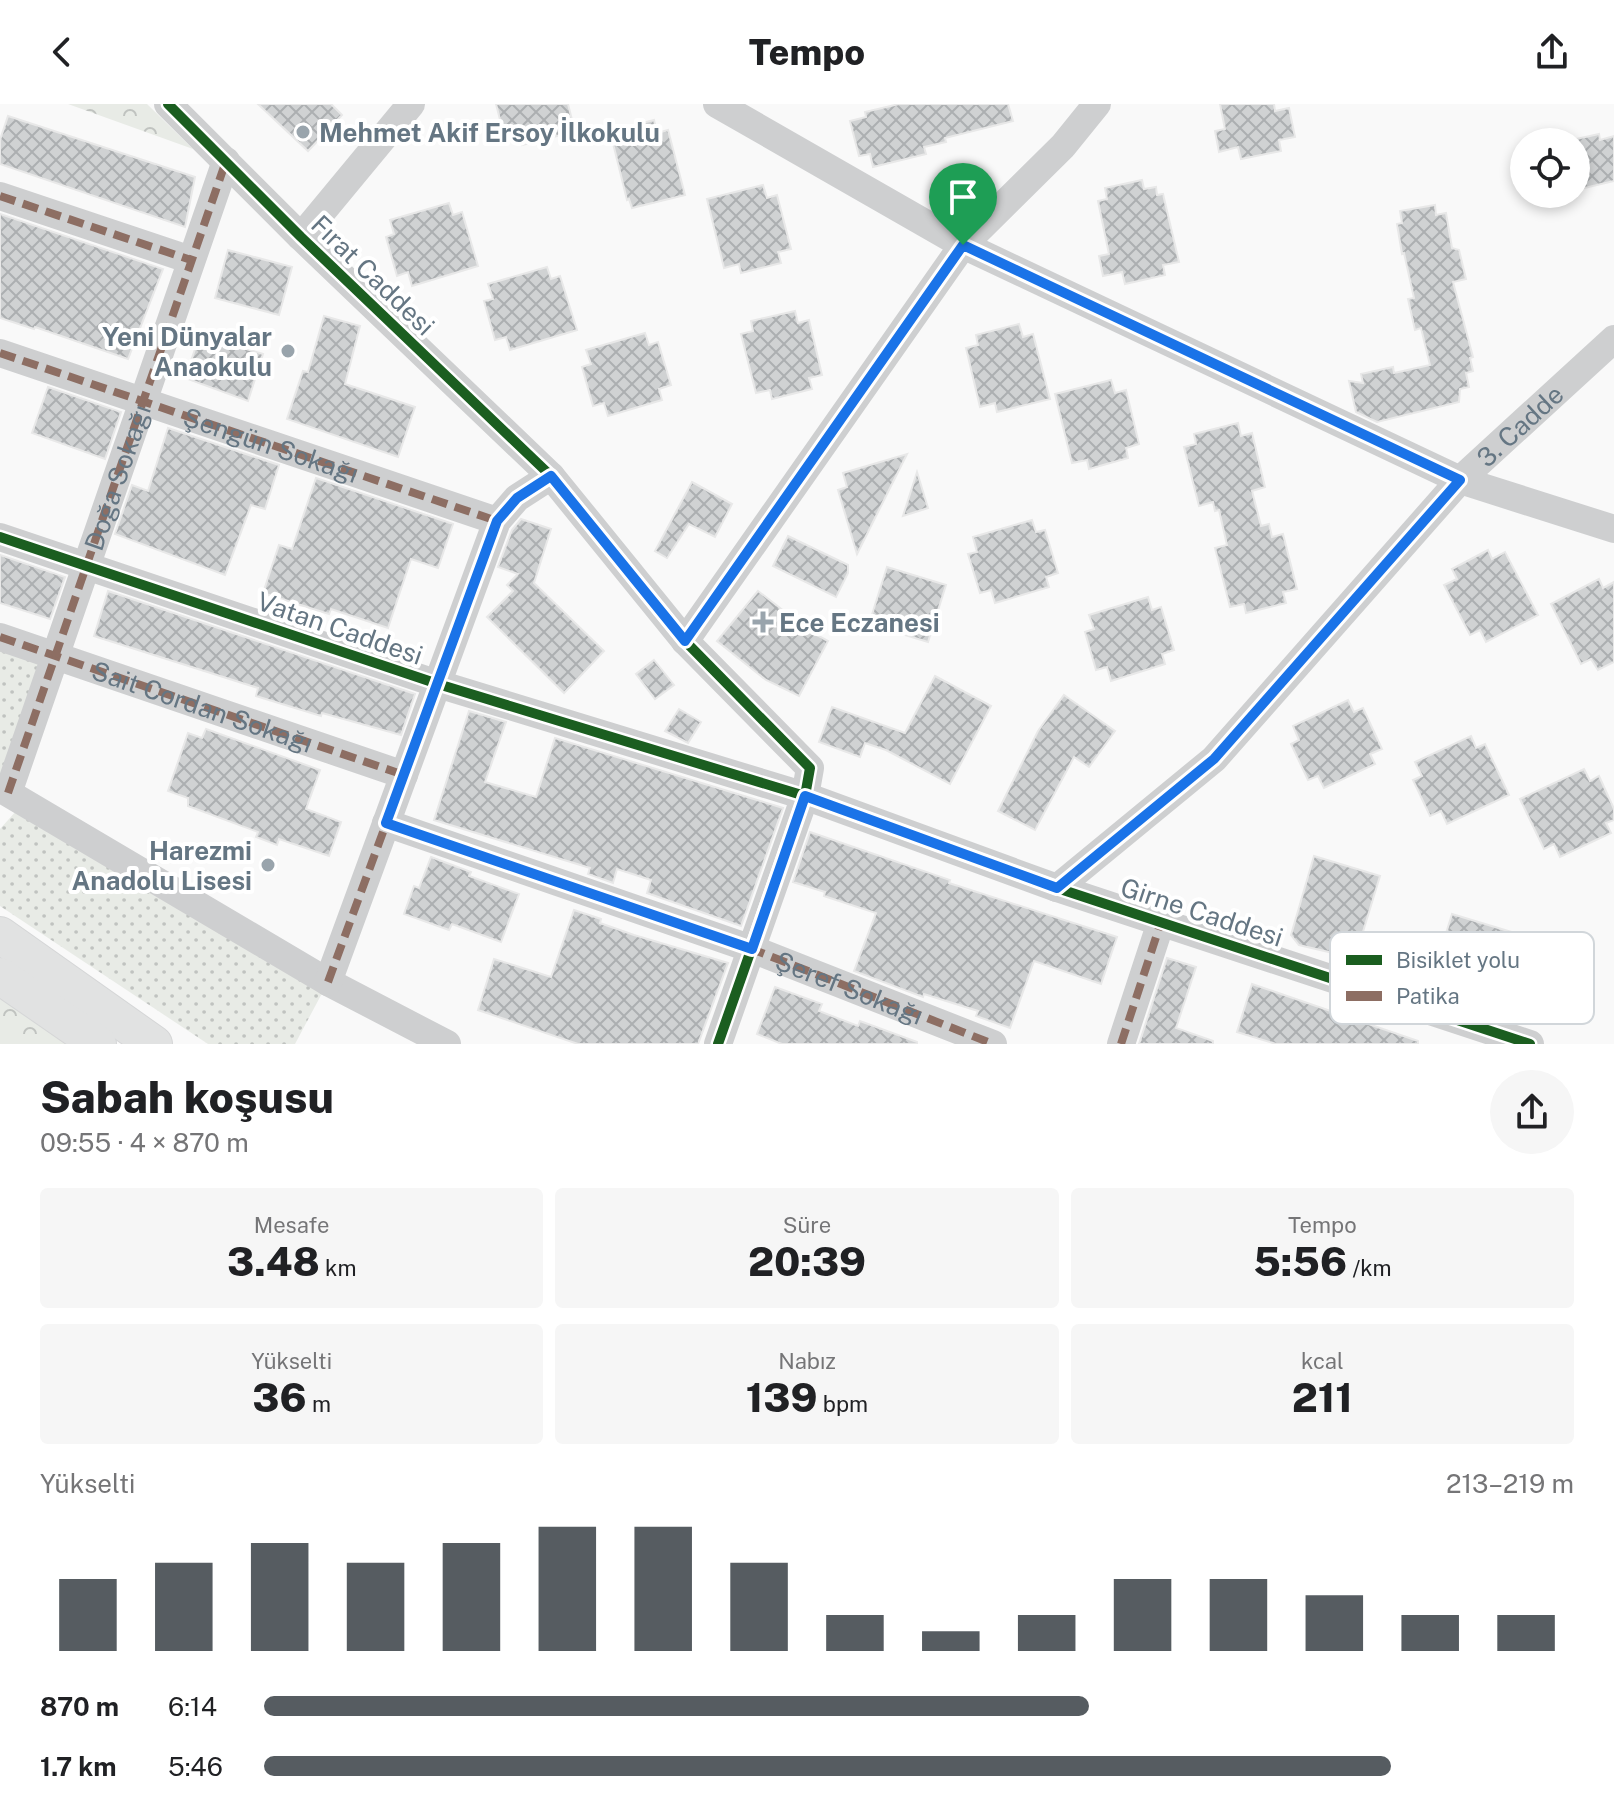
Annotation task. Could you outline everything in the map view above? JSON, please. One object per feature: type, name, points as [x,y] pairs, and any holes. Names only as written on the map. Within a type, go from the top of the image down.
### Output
[{"type":"main road","points":[[0,935],[154,1044]]},
{"type":"main road","points":[[0,976],[98,1044]]},
{"type":"street","name":"Fırat Caddesi","points":[[168,104],[301,237],[551,476]]},
{"type":"street","points":[[301,237],[411,104]]},
{"type":"street","points":[[717,104],[963,245],[1460,480],[1614,529]]},
{"type":"street","points":[[685,641],[963,245],[1063,146],[1097,104]]},
{"type":"street","name":"Doğa Sokağı","points":[[226,161],[8,793],[328,982]]},
{"type":"street","points":[[0,196],[191,260]]},
{"type":"street","name":"3. Cadde","points":[[1057,888],[1214,759],[1460,480],[1614,339]]},
{"type":"street","name":"Şengün Sokağı","points":[[0,353],[497,521]]},
{"type":"street","points":[[447,1044],[328,982],[497,521],[517,498],[551,476],[685,641],[810,768],[805,796],[718,1044]]},
{"type":"street","name":"Vatan Caddesi","points":[[0,537],[438,684],[805,796]]},
{"type":"street","name":"Sait Cordan Sokağı","points":[[0,637],[404,775]]},
{"type":"street","name":"Girne Caddesi","points":[[805,796],[1057,888],[1330,979]]},
{"type":"street","name":"Şeref Sokağı","points":[[386,823],[752,949],[993,1044]]},
{"type":"street","points":[[1121,1044],[1161,922]]},
{"type":"street","name":"Girne Caddesi","points":[[1463,1024],[1513,1041]]},
{"type":"green space","points":[[68,104],[147,104],[193,149]]},
{"type":"green space","points":[[0,638],[55,657],[0,791]]},
{"type":"green space","points":[[17,810],[328,982],[295,1044],[208,1044],[0,906],[0,829]]},
{"type":"green space","points":[[0,992],[72,1044],[0,1044]]},
{"type":"building","points":[[258,104],[331,104],[342,115],[308,151]]},
{"type":"building","points":[[496,104],[568,104],[572,120],[559,124],[561,135],[522,145],[519,136],[505,139]]},
{"type":"building","points":[[899,104],[1008,104],[1013,121],[945,138],[946,142],[924,147],[926,154],[873,167],[870,154],[859,156],[850,121],[866,117],[865,112]]},
{"type":"building","points":[[1220,104],[1274,104],[1275,111],[1289,108],[1295,137],[1279,140],[1281,151],[1241,159],[1238,147],[1219,152],[1215,131],[1225,129]]},
{"type":"building","points":[[8,116],[195,177],[185,227],[0,164],[0,140]]},
{"type":"building","points":[[654,120],[657,133],[668,130],[685,195],[632,208],[627,200],[610,131]]},
{"type":"building","points":[[1599,134],[1600,140],[1614,136],[1614,181],[1590,187],[1590,136]]},
{"type":"building","points":[[1142,180],[1144,189],[1156,187],[1157,195],[1163,194],[1179,262],[1163,265],[1165,275],[1125,284],[1122,272],[1103,276],[1099,256],[1109,254],[1098,201],[1107,199],[1105,188]]},
{"type":"building","points":[[763,185],[767,198],[777,195],[791,249],[778,252],[781,263],[741,273],[739,264],[724,268],[707,199]]},
{"type":"building","points":[[449,203],[453,215],[462,212],[478,266],[412,286],[408,272],[397,276],[386,237],[394,234],[390,220]]},
{"type":"building","points":[[1435,205],[1436,215],[1446,213],[1452,248],[1459,250],[1466,279],[1453,282],[1473,357],[1470,358],[1473,371],[1466,373],[1469,387],[1460,389],[1459,402],[1377,422],[1356,412],[1349,381],[1363,383],[1361,374],[1393,367],[1394,373],[1430,365],[1421,328],[1415,330],[1408,299],[1414,298],[1397,224],[1402,223],[1400,211]]},
{"type":"building","points":[[0,214],[163,269],[128,359],[0,318]]},
{"type":"building","points":[[228,250],[292,267],[279,315],[215,298]]},
{"type":"building","points":[[547,267],[551,279],[560,276],[577,330],[510,350],[506,337],[495,340],[484,301],[493,299],[488,284]]},
{"type":"building","points":[[795,311],[798,323],[809,320],[822,375],[809,378],[812,389],[772,399],[770,390],[756,393],[741,334],[753,331],[751,321]]},
{"type":"building","points":[[324,316],[360,326],[345,384],[415,407],[398,457],[287,419],[303,371],[308,372]]},
{"type":"building","points":[[1019,324],[1023,337],[1033,334],[1050,399],[997,412],[995,403],[980,407],[966,348],[978,345],[976,335]]},
{"type":"building","points":[[645,333],[649,345],[658,342],[671,385],[659,389],[662,400],[608,416],[604,403],[593,406],[582,367],[591,364],[586,350]]},
{"type":"building","points":[[200,335],[263,354],[248,401],[185,378]]},
{"type":"building","points":[[1111,380],[1115,393],[1126,390],[1139,444],[1126,448],[1128,458],[1089,469],[1087,460],[1072,463],[1055,394]]},
{"type":"building","points":[[48,387],[121,412],[105,459],[32,433]]},
{"type":"building","points":[[1238,423],[1241,436],[1252,433],[1265,487],[1252,491],[1261,526],[1269,524],[1272,537],[1283,534],[1297,589],[1283,592],[1286,603],[1246,613],[1244,604],[1230,607],[1215,548],[1227,545],[1219,510],[1215,511],[1213,502],[1199,506],[1184,447],[1196,444],[1194,434]]},
{"type":"building","points":[[168,428],[279,465],[265,509],[251,505],[225,575],[115,534],[132,485],[148,491]]},
{"type":"building","points":[[907,454],[857,554],[838,490],[847,487],[843,473]]},
{"type":"building","points":[[917,472],[928,508],[903,516]]},
{"type":"building","points":[[316,478],[453,524],[438,568],[411,559],[388,628],[331,609],[329,614],[263,593],[279,545],[292,549]]},
{"type":"building","points":[[692,482],[732,504],[715,537],[689,524],[667,558],[655,551]]},
{"type":"building","points":[[521,519],[551,529],[534,583],[604,651],[564,693],[487,617],[513,591],[507,585],[518,574],[498,567],[512,530]]},
{"type":"building","points":[[1032,520],[1036,532],[1045,530],[1058,573],[1046,577],[1049,587],[995,603],[991,590],[980,593],[968,554],[977,552],[973,537]]},
{"type":"building","points":[[788,536],[848,565],[848,573],[836,597],[773,566]]},
{"type":"building","points":[[1488,550],[1492,559],[1505,552],[1538,615],[1486,642],[1480,630],[1470,635],[1444,585],[1457,579],[1452,569]]},
{"type":"building","points":[[0,555],[65,577],[50,619],[0,603]]},
{"type":"building","points":[[887,567],[946,585],[928,642],[869,624]]},
{"type":"building","points":[[1599,579],[1603,588],[1614,582],[1614,662],[1598,670],[1591,659],[1581,664],[1551,604]]},
{"type":"building","points":[[108,591],[415,694],[401,735],[322,713],[321,716],[256,696],[258,688],[94,636]]},
{"type":"building","points":[[758,591],[811,632],[828,641],[799,696],[766,680],[717,641]]},
{"type":"building","points":[[1148,597],[1152,610],[1161,607],[1174,650],[1162,654],[1165,664],[1111,681],[1107,667],[1096,670],[1085,632],[1094,629],[1089,615]]},
{"type":"building","points":[[654,660],[674,685],[655,699],[636,674]]},
{"type":"building","points":[[935,676],[991,706],[950,784],[886,750],[865,743],[860,757],[819,742],[832,707],[905,733]]},
{"type":"building","points":[[1064,695],[1115,731],[1089,767],[1074,757],[1035,830],[998,811],[1038,731]]},
{"type":"building","points":[[1348,700],[1354,712],[1363,708],[1382,749],[1370,754],[1375,764],[1324,788],[1318,776],[1308,780],[1291,744],[1299,740],[1293,726]]},
{"type":"building","points":[[679,709],[701,722],[688,743],[665,731]]},
{"type":"building","points":[[469,711],[506,722],[485,782],[536,797],[555,738],[783,808],[741,926],[647,893],[651,880],[617,869],[613,883],[588,874],[590,868],[434,820]]},
{"type":"building","points":[[206,729],[320,770],[306,809],[341,822],[329,856],[279,839],[277,845],[256,837],[258,832],[188,806],[188,798],[168,791],[188,733],[202,738]]},
{"type":"building","points":[[1471,736],[1476,748],[1485,744],[1509,795],[1447,824],[1441,811],[1430,816],[1413,780],[1422,776],[1415,762]]},
{"type":"building","points":[[1584,769],[1590,781],[1599,776],[1614,809],[1614,820],[1606,823],[1611,833],[1560,857],[1554,844],[1544,849],[1520,799]]},
{"type":"building","points":[[810,832],[950,880],[949,883],[1117,937],[1101,984],[1034,961],[1010,1028],[976,1016],[978,1011],[924,994],[923,997],[854,971],[876,913],[793,882]]},
{"type":"building","points":[[1314,856],[1380,876],[1363,932],[1330,932],[1330,952],[1299,945],[1291,935]]},
{"type":"building","points":[[431,857],[471,872],[469,876],[519,894],[501,942],[452,924],[449,930],[404,914],[414,886],[419,888]]},
{"type":"building","points":[[574,910],[634,935],[728,963],[698,1044],[578,1044],[478,1010],[494,959],[551,977]]},
{"type":"building","points":[[1452,914],[1511,932],[1446,932]]},
{"type":"building","points":[[1167,958],[1196,967],[1176,1028],[1213,1041],[1213,1044],[1139,1044]]},
{"type":"building","points":[[1252,984],[1330,1011],[1330,1024],[1368,1024],[1418,1041],[1418,1044],[1276,1044],[1237,1032]]},
{"type":"building","points":[[775,987],[822,1004],[819,1011],[858,1026],[860,1021],[917,1044],[782,1044],[757,1034]]},
{"type":"marked path","points":[[8,793],[226,161]]},
{"type":"marked path","points":[[0,196],[191,260]]},
{"type":"marked path","points":[[0,353],[497,521]]},
{"type":"marked path","points":[[328,982],[497,521],[517,498],[551,476]]},
{"type":"marked path","points":[[0,637],[404,775]]},
{"type":"marked path","points":[[386,823],[752,949],[993,1044]]},
{"type":"marked path","points":[[1121,1044],[1161,922]]},
{"type":"cycle path","points":[[168,104],[301,237],[551,476],[685,641],[810,768],[805,796],[718,1044]]},
{"type":"cycle path","points":[[0,537],[438,684],[805,796],[1057,888],[1330,978]]},
{"type":"cycle path","points":[[1469,1024],[1530,1044]]},
{"type":"place","name":"Mehmet Akif Ersoy İlkokulu","points":[[303,132]]},
{"type":"place","name":"Yeni Dünyalar Anaokulu","points":[[288,351]]},
{"type":"place","name":"Ece Eczanesi","points":[[763,622]]},
{"type":"place","name":"Harezmi Anadolu Lisesi","points":[[268,865]]},
{"type":"route","points":[[963,245],[1460,480],[1214,759],[1057,888],[805,796],[752,949],[386,823],[497,521],[517,498],[551,476],[685,641],[963,245]]}]
